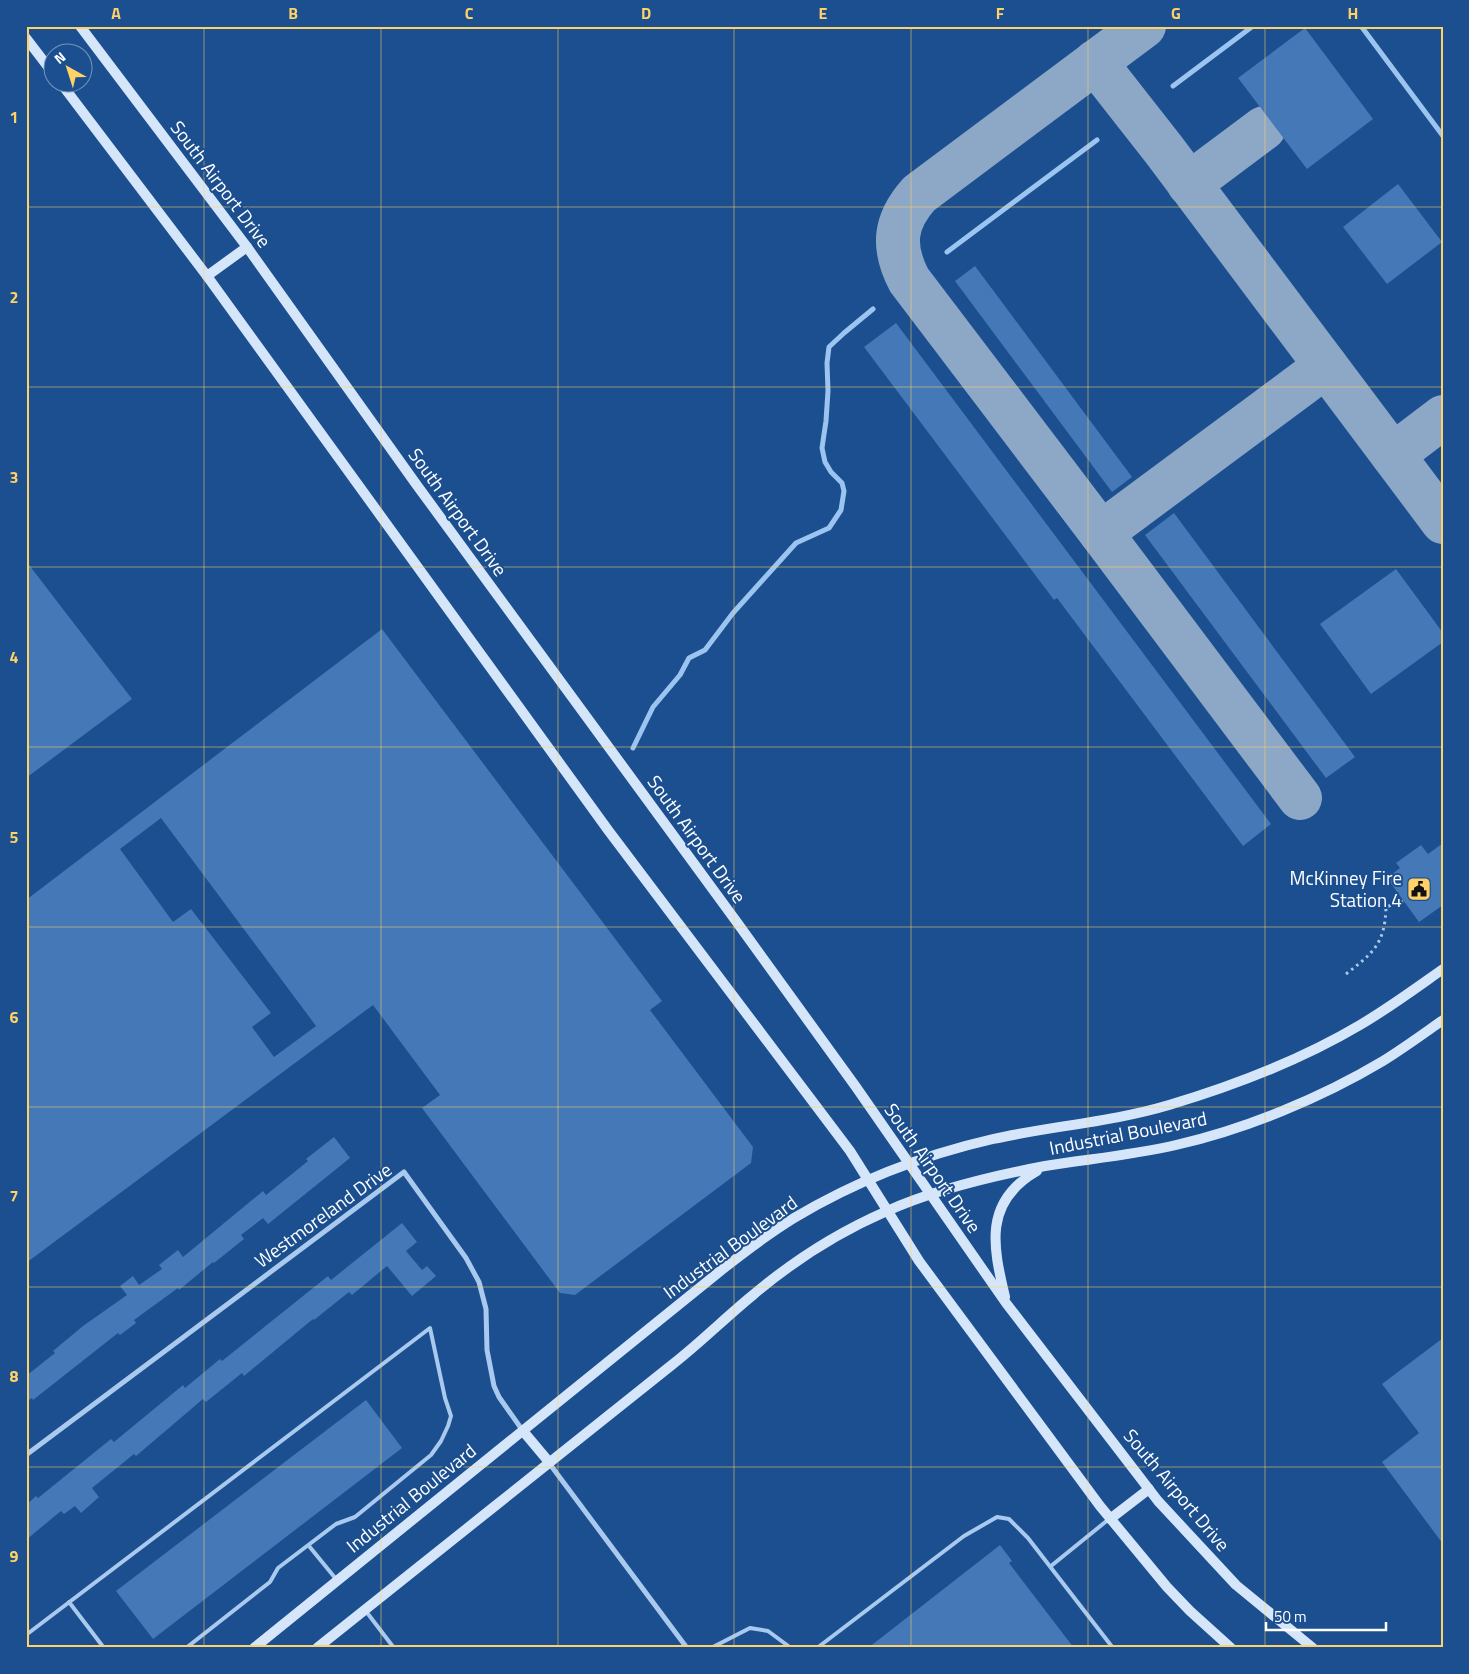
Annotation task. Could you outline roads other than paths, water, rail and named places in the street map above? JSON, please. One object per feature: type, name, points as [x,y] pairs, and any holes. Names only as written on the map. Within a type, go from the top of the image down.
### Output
[{"type":"main road","name":"South Airport Drive","points":[[80,26],[247,247],[416,484],[736,921],[909,1163],[1006,1303],[1158,1501],[1236,1585],[1313,1648]]},
{"type":"main road","points":[[26,38],[42,59]]},
{"type":"main road","points":[[68,92],[207,276],[608,830],[850,1152],[919,1261],[1110,1519],[1167,1587],[1190,1611],[1232,1648]]},
{"type":"main road","points":[[207,276],[247,247]]},
{"type":"main road","name":"Industrial Boulevard","points":[[254,1648],[719,1272],[794,1218],[867,1180],[937,1154],[995,1139],[1102,1121],[1142,1112],[1236,1083],[1269,1070],[1328,1042],[1385,1009],[1443,969]]},
{"type":"main road","name":"Industrial Boulevard","points":[[317,1648],[674,1363],[770,1282],[825,1244],[886,1211],[930,1195],[1045,1166],[1166,1147],[1237,1128],[1352,1079],[1385,1060],[1443,1020]]},
{"type":"main road","points":[[1006,1303],[995,1257],[999,1215],[1006,1197],[1016,1186],[1045,1166]]},
{"type":"main road","points":[[523,1431],[549,1462]]},
{"type":"main road","points":[[1110,1519],[1149,1489]]},
{"type":"street","name":"Westmoreland Drive","points":[[26,1455],[404,1172],[466,1258],[479,1282],[486,1309],[487,1350],[494,1386],[499,1397],[523,1431]]},
{"type":"street","points":[[549,1462],[687,1648]]},
{"type":"lane","points":[[26,1635],[430,1328],[445,1398],[451,1416],[441,1441],[431,1455],[355,1516],[336,1524],[278,1568],[270,1582],[186,1648]]},
{"type":"lane","points":[[817,1648],[964,1536],[997,1517],[1009,1519],[1028,1538],[1113,1648]]},
{"type":"lane","points":[[1050,1566],[1110,1519]]},
{"type":"lane","points":[[309,1546],[337,1581]]},
{"type":"lane","points":[[69,1602],[104,1648]]},
{"type":"lane","points":[[365,1609],[394,1648]]},
{"type":"lane","points":[[711,1648],[750,1628],[768,1631],[791,1648]]},
{"type":"waterway","points":[[1173,86],[1253,26]]},
{"type":"waterway","points":[[1361,26],[1443,136]]},
{"type":"waterway","points":[[947,252],[1097,140]]},
{"type":"waterway","points":[[633,748],[653,707],[680,675],[689,658],[705,650],[733,613],[796,543],[829,528],[841,510],[844,491],[842,483],[831,472],[825,462],[822,448],[826,421],[829,347],[873,309]]},
{"type":"place","name":"McKinney Fire Station 4","points":[[1419,889]]}]
